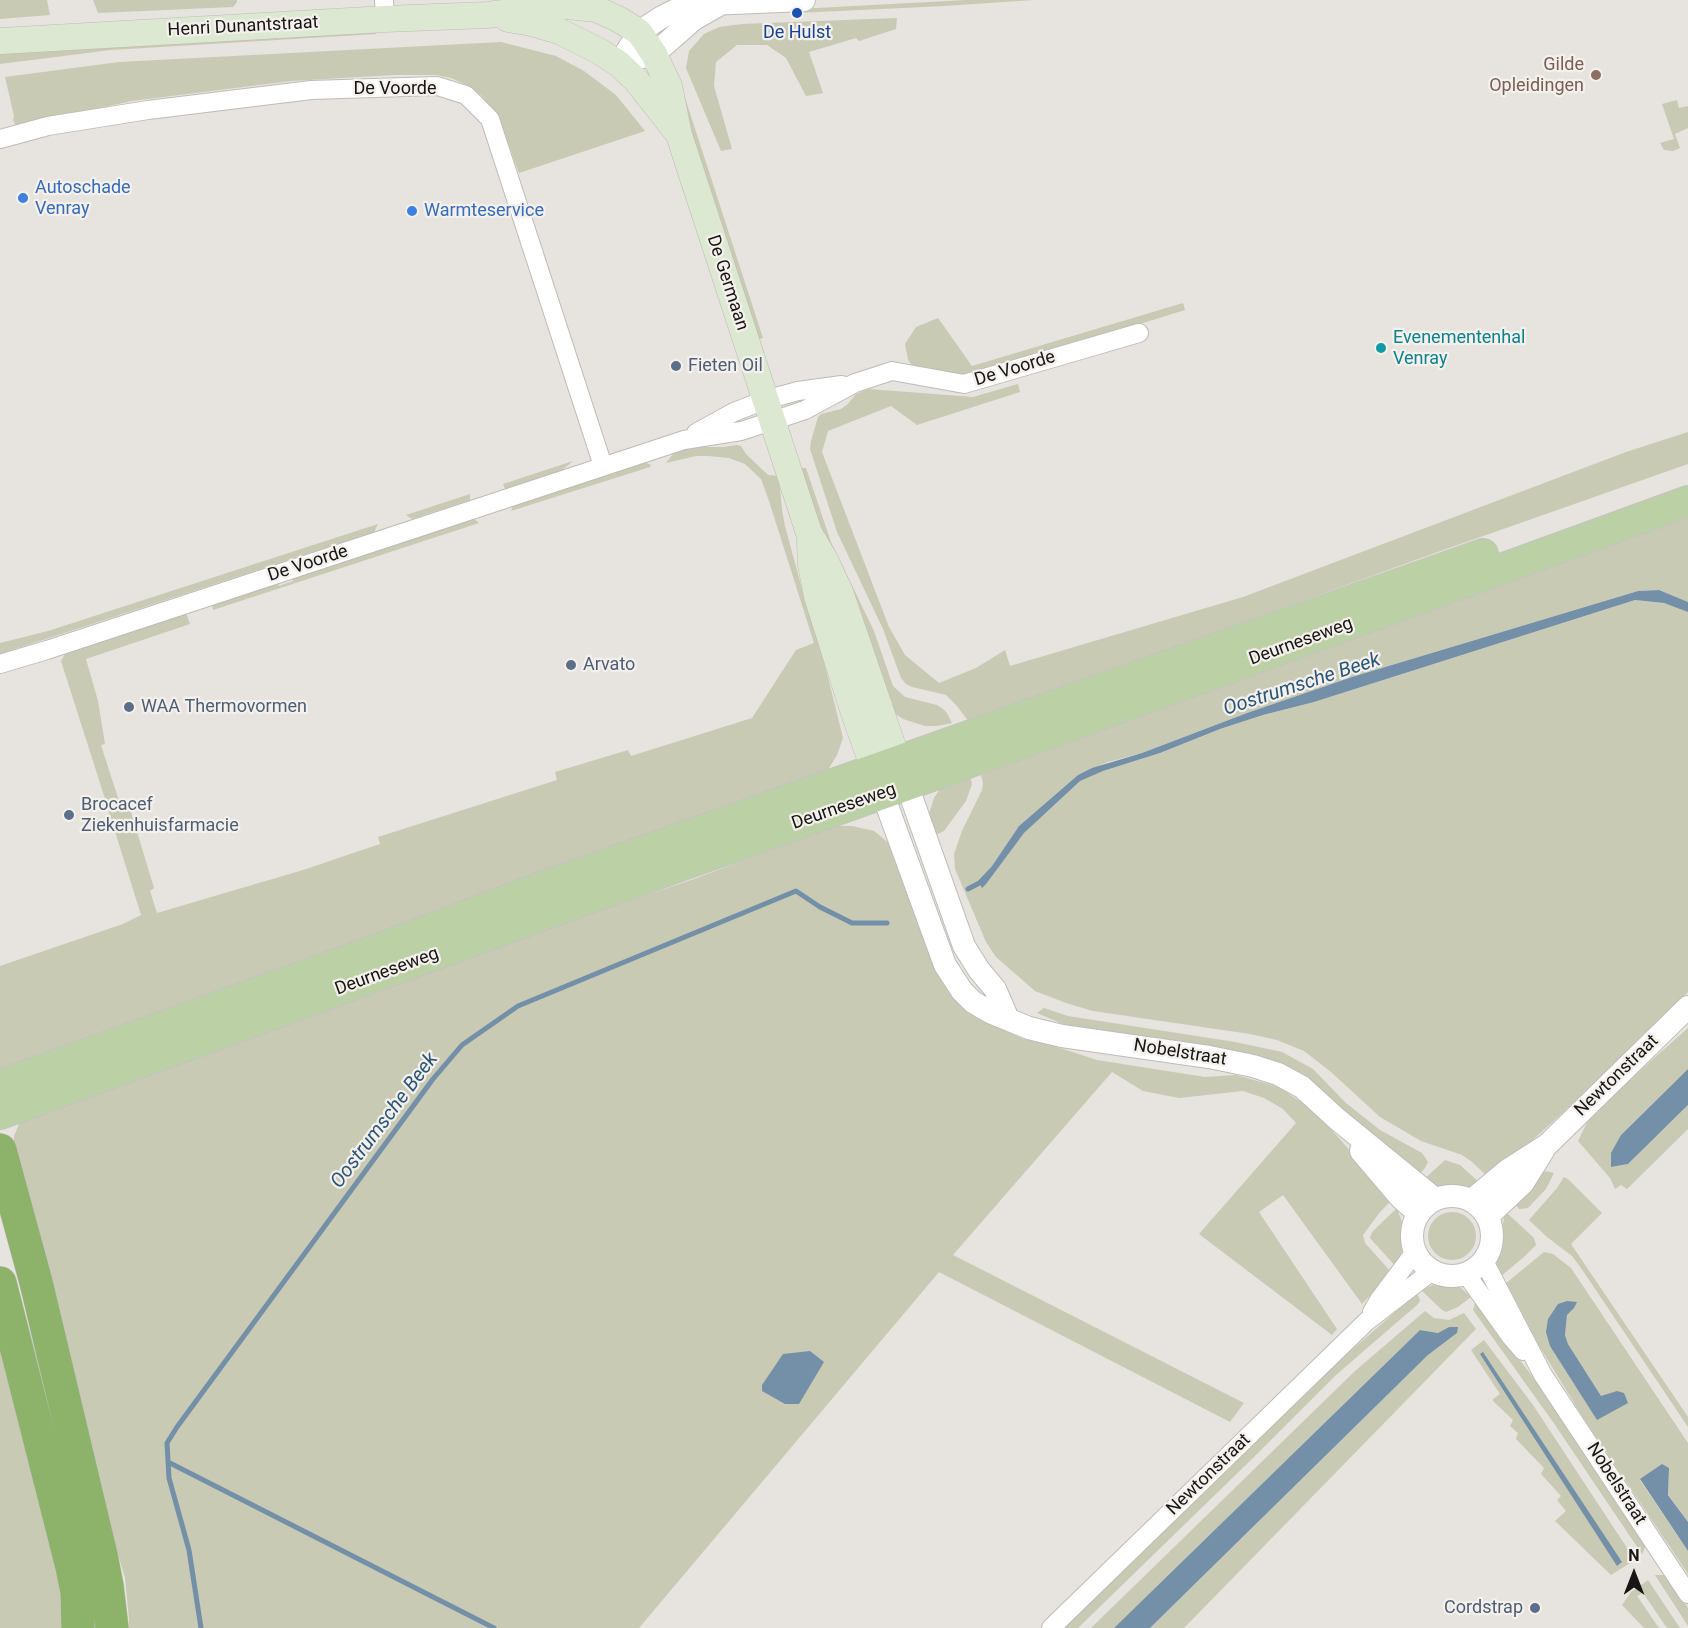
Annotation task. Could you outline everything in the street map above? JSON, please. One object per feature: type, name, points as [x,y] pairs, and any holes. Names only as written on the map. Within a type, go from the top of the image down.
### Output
[{"type":"highway","points":[[0,1150],[36,1282],[101,1555],[111,1628]]},
{"type":"highway","points":[[0,1283],[72,1567],[77,1592],[78,1628]]},
{"type":"main road","name":"Henri Dunantstraat","points":[[487,15],[567,6],[596,9],[639,32],[654,54]]},
{"type":"main road","name":"Henri Dunantstraat","points":[[0,41],[385,9],[487,15],[532,23],[559,31],[590,45],[619,64]]},
{"type":"main road","name":"De Germaan","points":[[654,54],[669,86],[679,135],[809,533],[812,573],[817,596],[855,716],[890,777]]},
{"type":"main road","name":"De Germaan","points":[[619,64],[636,80],[679,135]]},
{"type":"main road","name":"Deurneseweg","points":[[0,1114],[890,777],[1688,482]]},
{"type":"main road","name":"Deurneseweg","points":[[0,1085],[356,957],[539,888],[890,777],[1688,501]]},
{"type":"street","points":[[619,64],[639,32],[687,5],[804,0]]},
{"type":"street","points":[[619,64],[654,54],[694,19],[718,5]]},
{"type":"street","name":"De Voorde","points":[[0,139],[48,126],[148,110],[310,90],[437,86],[466,95],[490,119],[603,466]]},
{"type":"street","name":"De Voorde","points":[[0,664],[684,440],[735,412],[769,411],[798,391],[855,383],[892,371],[964,384],[1139,333]]},
{"type":"street","name":"Nobelstraat","points":[[890,777],[945,966],[962,991],[973,1002],[1029,1028],[1062,1036],[1209,1057],[1266,1070],[1286,1078],[1302,1087],[1426,1206]]},
{"type":"street","name":"Newtonstraat","points":[[1472,1200],[1508,1170],[1547,1145],[1688,1007]]},
{"type":"street","name":"Newtonstraat","points":[[1488,1216],[1523,1183],[1547,1145]]},
{"type":"street","points":[[1453,1195],[1472,1200],[1488,1216],[1492,1242],[1490,1251],[1475,1268],[1449,1276],[1432,1271],[1422,1263],[1412,1242],[1412,1232],[1426,1206],[1444,1196],[1453,1195]]},
{"type":"street","name":"Newtonstraat","points":[[1367,1321],[1379,1300],[1415,1252]]},
{"type":"street","name":"Nobelstraat","points":[[1475,1268],[1511,1337],[1544,1375],[1688,1594]]},
{"type":"street","name":"Newtonstraat","points":[[1052,1628],[1367,1321],[1432,1271]]},
{"type":"green space","points":[[0,0],[47,0],[50,15],[0,19]]},
{"type":"green space","points":[[93,0],[237,0],[237,2],[233,7],[98,13]]},
{"type":"green space","points":[[967,0],[1034,0],[797,13],[797,9]]},
{"type":"green space","points":[[897,18],[896,29],[859,41],[856,38],[809,52],[823,93],[806,96],[786,58],[767,45],[737,45],[716,62],[714,86],[732,149],[721,151],[686,68],[689,51],[704,34],[719,27],[742,24]]},
{"type":"green space","points":[[380,30],[376,34],[111,50],[0,64],[0,52]]},
{"type":"green space","points":[[501,42],[556,56],[584,71],[616,95],[645,131],[519,173],[499,118],[481,95],[467,85],[436,75],[291,81],[132,101],[16,126],[5,77],[119,62]]},
{"type":"green space","points":[[680,85],[763,338],[756,340],[674,87]]},
{"type":"green space","points":[[1677,100],[1679,108],[1688,106],[1688,128],[1675,134],[1680,148],[1673,151],[1664,150],[1660,143],[1674,139],[1662,104]]},
{"type":"green space","points":[[1183,303],[1185,310],[978,374],[951,375],[914,368],[908,360],[905,344],[916,327],[938,318],[972,366]]},
{"type":"green space","points":[[1018,384],[1020,392],[917,425],[891,406],[828,431],[822,452],[889,627],[905,655],[939,683],[976,668],[1005,650],[1010,666],[1243,597],[1626,452],[1688,432],[1688,464],[969,722],[946,695],[912,687],[901,678],[883,629],[837,532],[810,449],[811,441],[821,414],[841,409],[856,394],[869,389],[973,397]]},
{"type":"green space","points":[[741,446],[768,475],[779,476],[785,526],[822,653],[843,738],[837,755],[823,778],[0,1076],[0,966],[123,924],[141,915],[108,809],[128,802],[154,888],[150,891],[157,913],[303,870],[380,844],[378,837],[557,780],[555,772],[628,750],[631,756],[752,718],[796,650],[814,643],[769,501],[761,479],[745,464],[729,458],[696,456],[666,463],[676,450]]},
{"type":"green space","points":[[573,461],[561,471],[505,489],[503,484]]},
{"type":"green space","points":[[644,462],[651,465],[650,467],[511,511],[513,505]]},
{"type":"green space","points":[[797,468],[806,468],[831,542],[874,631],[893,686],[905,697],[937,705],[947,713],[952,723],[925,726],[903,719],[894,713]]},
{"type":"green space","points":[[470,494],[470,500],[412,519],[406,515]]},
{"type":"green space","points":[[1688,510],[1688,602],[1659,590],[1638,591],[1352,677],[1247,713],[1142,753],[1108,762],[1078,775],[1019,826],[992,866],[978,881],[1010,851],[1038,819],[1079,781],[1103,771],[1160,753],[1263,715],[1314,702],[1635,600],[1664,603],[1688,612],[1688,992],[1591,1087],[1490,1179],[1462,1155],[1421,1141],[1380,1117],[1331,1072],[1304,1051],[1277,1040],[1250,1034],[1093,1011],[1066,1003],[1035,991],[996,957],[986,942],[955,869],[954,854],[962,831],[982,790],[981,775],[986,773],[984,766]]},
{"type":"green space","points":[[472,517],[479,523],[213,610],[212,604],[278,581],[279,586],[293,581],[292,577]]},
{"type":"green space","points":[[378,524],[374,532],[0,654],[0,643],[48,631]]},
{"type":"green space","points":[[186,613],[190,624],[86,659],[98,701],[105,744],[101,745],[119,801],[107,805],[61,661],[66,652]]},
{"type":"green space","points":[[968,768],[972,784],[966,801],[944,831],[931,837],[927,820],[934,798],[940,789]]},
{"type":"green space","points":[[833,826],[852,826],[874,831],[890,844],[987,1022],[1021,1038],[1097,1060],[1205,1077],[1236,1075],[1279,1087],[1311,1109],[1392,1200],[1363,1235],[1365,1243],[1392,1273],[1362,1304],[1283,1195],[1259,1212],[1337,1329],[1332,1335],[1199,1234],[1296,1123],[1283,1109],[1264,1098],[1243,1091],[1179,1098],[1143,1091],[1112,1072],[953,1255],[1244,1403],[1230,1422],[939,1272],[639,1628],[129,1628],[125,1578],[91,1441],[13,1167],[14,1136],[22,1117],[540,930],[694,879]]},
{"type":"green space","points":[[1044,1008],[1068,1016],[1235,1042],[1282,1052],[1313,1069],[1346,1103],[1380,1130],[1422,1153],[1428,1162],[1418,1176],[1309,1079],[1275,1061],[1224,1049],[1070,1027],[1037,1013]]},
{"type":"green space","points":[[1688,1028],[1688,1069],[1621,1135],[1611,1167],[1628,1164],[1688,1105],[1688,1129],[1627,1189],[1621,1185],[1615,1189],[1610,1178],[1578,1141],[1591,1114]]},
{"type":"green space","points":[[1445,1160],[1460,1165],[1481,1184],[1475,1188],[1437,1188],[1422,1181]]},
{"type":"green space","points":[[1545,1171],[1554,1173],[1546,1189],[1528,1208],[1519,1209],[1513,1201]]},
{"type":"green space","points":[[1564,1177],[1602,1213],[1571,1244],[1688,1417],[1688,1427],[1572,1256],[1529,1220]]},
{"type":"green space","points":[[1397,1208],[1403,1225],[1404,1245],[1397,1268],[1370,1238],[1372,1232]]},
{"type":"green space","points":[[1505,1211],[1534,1238],[1536,1245],[1500,1277],[1496,1267]]},
{"type":"green space","points":[[1447,1212],[1457,1212],[1472,1222],[1476,1236],[1472,1250],[1466,1256],[1457,1260],[1447,1260],[1432,1250],[1428,1241],[1428,1231],[1438,1216]]},
{"type":"green space","points":[[1544,1252],[1553,1254],[1571,1268],[1688,1443],[1688,1522],[1668,1494],[1669,1468],[1640,1480],[1688,1551],[1688,1574],[1582,1416],[1505,1284]],"holes":[[[1574,1308],[1567,1315],[1565,1335],[1568,1344],[1601,1396],[1548,1319]]]},
{"type":"green space","points":[[1435,1284],[1460,1287],[1471,1297],[1458,1307],[1446,1312],[1421,1290]]},
{"type":"green space","points":[[1416,1294],[1420,1301],[1417,1305],[1336,1375],[1078,1628],[1064,1628],[1309,1387]]},
{"type":"green space","points":[[1475,1303],[1544,1391],[1646,1545],[1642,1554],[1553,1422],[1473,1310]]},
{"type":"green space","points":[[1425,1311],[1434,1318],[1449,1320],[1464,1313],[1476,1329],[1184,1628],[1150,1628],[1428,1355],[1457,1333],[1449,1327],[1438,1333],[1420,1330],[1114,1628],[1091,1628],[1355,1371]]},
{"type":"green space","points":[[1484,1340],[1533,1405],[1635,1560],[1611,1575],[1555,1521],[1566,1511],[1557,1500],[1561,1496],[1541,1474],[1544,1468],[1516,1439],[1518,1433],[1510,1426],[1513,1420],[1493,1401],[1500,1394],[1471,1350]],"holes":[[[1483,1352],[1621,1562],[1617,1565]]]},
{"type":"green space","points":[[0,1346],[59,1582],[61,1628],[0,1628]]},
{"type":"green space","points":[[1655,1575],[1666,1575],[1688,1608],[1688,1626]]},
{"type":"green space","points":[[1648,1580],[1680,1628],[1667,1628],[1643,1593],[1637,1596],[1659,1628],[1644,1628],[1622,1605],[1631,1592]]},
{"type":"water","points":[[1659,590],[1688,602],[1688,612],[1664,603],[1635,600],[1314,702],[1263,715],[1160,753],[1103,771],[1080,781],[1024,833],[982,888],[978,881],[992,866],[1019,826],[1078,775],[1092,768],[1142,753],[1247,713],[1352,677],[1638,591]]},
{"type":"water","points":[[1688,1069],[1688,1105],[1628,1164],[1611,1167],[1611,1153],[1621,1135]]},
{"type":"water","points":[[1567,1301],[1577,1302],[1567,1315],[1565,1335],[1568,1344],[1601,1396],[1617,1391],[1624,1393],[1628,1403],[1597,1420],[1550,1346],[1546,1332],[1548,1319],[1558,1304]]},
{"type":"water","points":[[1449,1327],[1458,1327],[1457,1333],[1428,1355],[1150,1628],[1114,1628],[1420,1330],[1438,1333]]},
{"type":"water","points":[[810,1351],[824,1362],[799,1404],[785,1404],[762,1391],[762,1385],[783,1354]]},
{"type":"water","points":[[1483,1352],[1622,1562],[1617,1566],[1480,1354]]},
{"type":"water","points":[[1662,1464],[1669,1468],[1668,1495],[1688,1522],[1688,1551],[1640,1479]]},
{"type":"waterway","name":"Oostrumsche Beek","points":[[968,889],[985,880]]},
{"type":"waterway","name":"Oostrumsche Beek","points":[[201,1628],[189,1550],[169,1478],[167,1443],[433,1079],[462,1045],[518,1006],[796,891],[820,907],[852,923],[887,923]]},
{"type":"waterway","points":[[168,1462],[494,1628]]},
{"type":"place","name":"De Hulst","points":[[797,13]]},
{"type":"place","name":"Gilde Opleidingen","points":[[1596,75]]},
{"type":"place","name":"Autoschade Venray","points":[[23,198]]},
{"type":"place","name":"Warmteservice","points":[[412,211]]},
{"type":"place","name":"Evenementenhal Venray","points":[[1381,348]]},
{"type":"place","name":"Fieten Oil","points":[[676,366]]},
{"type":"place","name":"Arvato","points":[[571,665]]},
{"type":"place","name":"WAA Thermovormen","points":[[129,707]]},
{"type":"place","name":"Brocacef Ziekenhuisfarmacie","points":[[69,815]]},
{"type":"place","name":"Cordstrap","points":[[1535,1608]]}]
